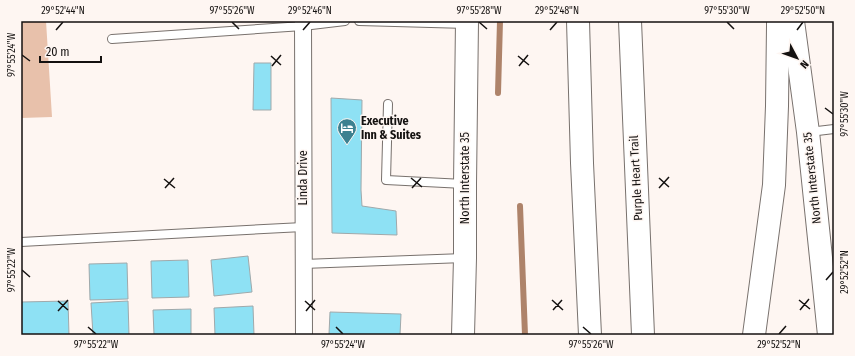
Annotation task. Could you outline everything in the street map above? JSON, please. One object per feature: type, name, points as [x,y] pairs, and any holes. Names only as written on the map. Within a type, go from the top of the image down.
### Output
[{"type":"main road","points":[[578,21],[582,163],[590,335]]},
{"type":"main road","name":"Purple Heart Trail","points":[[630,21],[643,335]]},
{"type":"main road","points":[[754,335],[774,185],[778,21]]},
{"type":"main road","name":"North Interstate 35","points":[[793,21],[808,132],[830,322]]},
{"type":"main road","name":"North Interstate 35","points":[[463,335],[467,23]]},
{"type":"street","name":"Linda Drive","points":[[303,24],[304,335]]},
{"type":"lane","points":[[112,39],[345,21]]},
{"type":"lane","points":[[359,21],[467,23]]},
{"type":"lane","points":[[388,104],[386,180],[465,184]]},
{"type":"lane","points":[[808,132],[834,129]]},
{"type":"lane","points":[[21,242],[303,227]]},
{"type":"lane","points":[[304,264],[465,258]]},
{"type":"shaded area","points":[[21,21],[46,21],[52,117],[21,118]]},
{"type":"building","points":[[254,63],[271,63],[271,110],[253,110]]},
{"type":"building","name":"Executive Inn & Suites","points":[[331,98],[362,100],[362,206],[396,211],[397,235],[332,233]]},
{"type":"building","points":[[248,256],[252,292],[214,296],[211,260]]},
{"type":"building","points":[[188,260],[189,297],[152,298],[151,261]]},
{"type":"building","points":[[127,263],[128,299],[90,300],[89,264]]},
{"type":"building","points":[[68,301],[69,335],[21,335],[21,302]]},
{"type":"building","points":[[128,301],[129,335],[93,335],[91,303]]},
{"type":"building","points":[[253,306],[254,335],[215,335],[214,308]]},
{"type":"building","points":[[191,309],[191,335],[154,335],[153,310]]},
{"type":"building","points":[[330,312],[401,314],[400,335],[329,334]]},
{"type":"waterway","points":[[498,93],[500,21]]},
{"type":"waterway","points":[[520,206],[525,335]]},
{"type":"place","name":"Executive Inn & Suites","points":[[347,145]]}]
